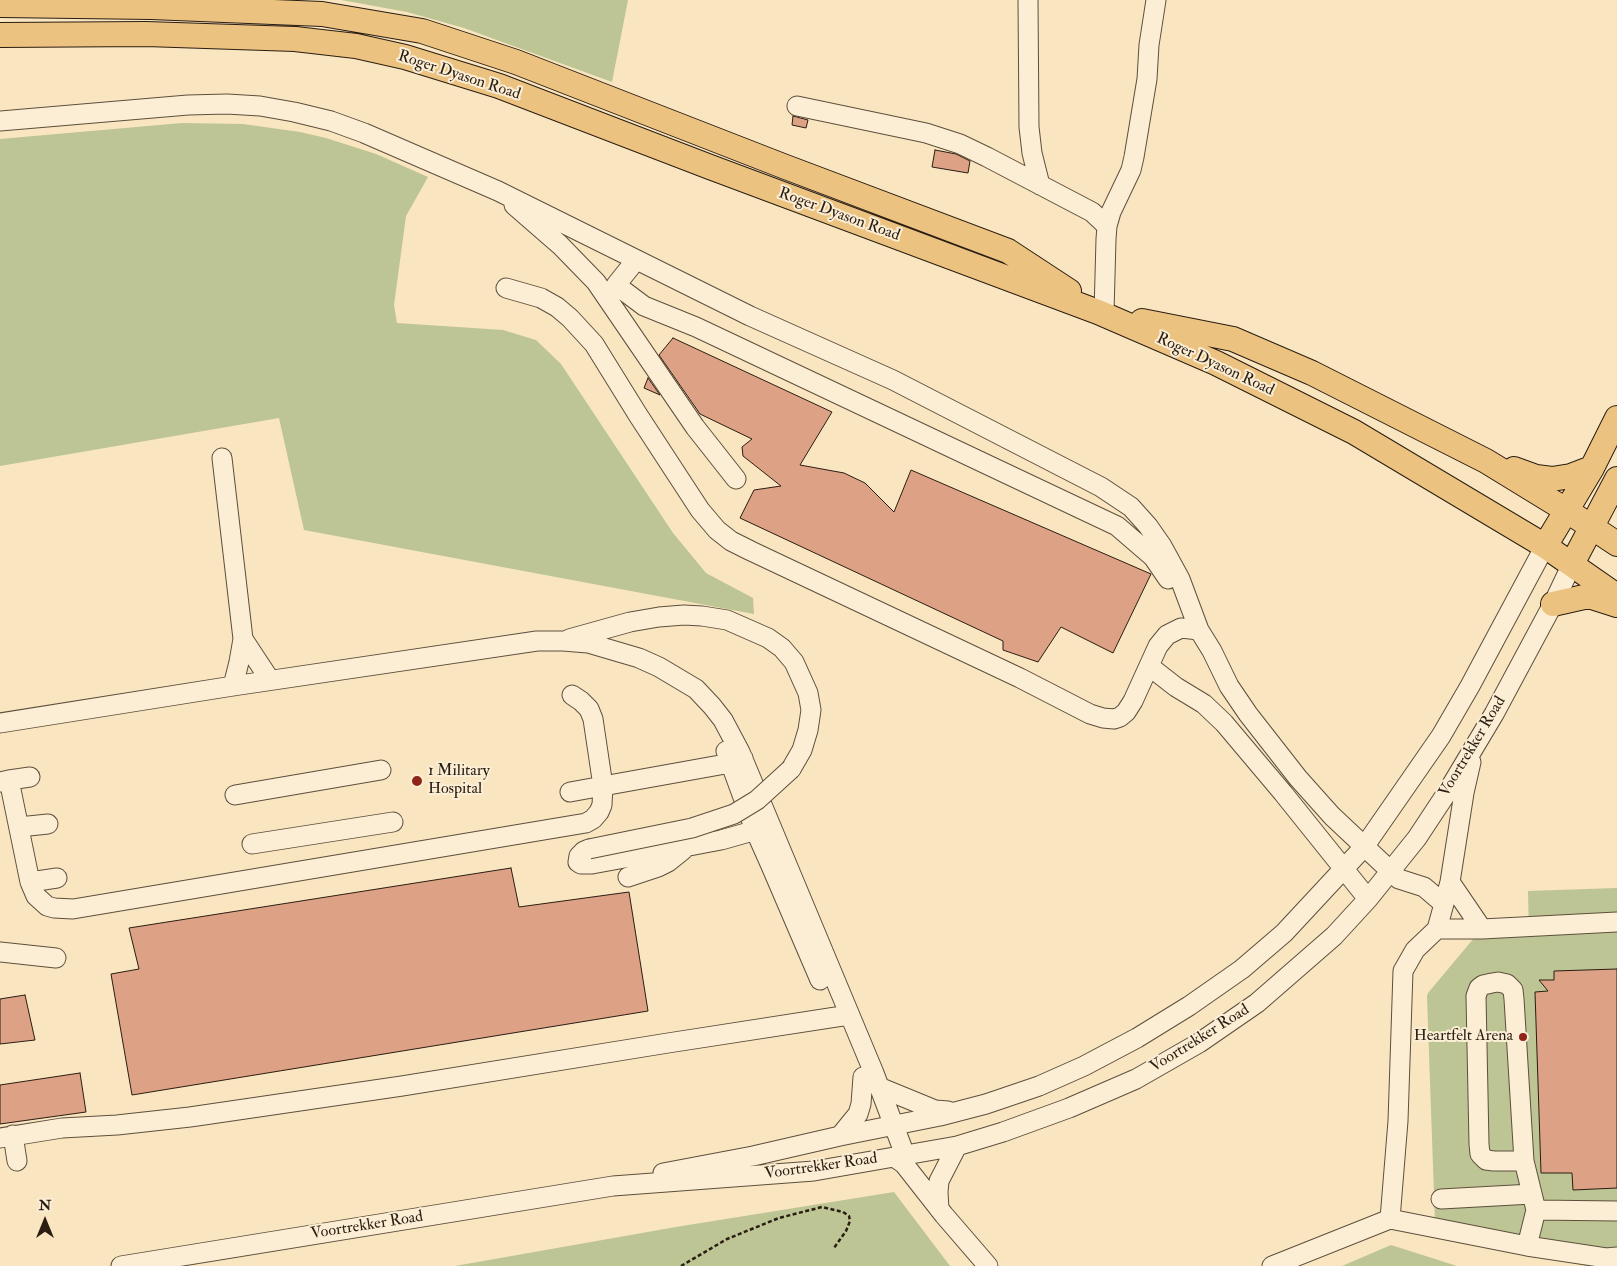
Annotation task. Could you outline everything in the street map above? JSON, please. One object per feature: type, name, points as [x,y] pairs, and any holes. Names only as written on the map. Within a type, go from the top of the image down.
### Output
[{"type":"main road","name":"Roger Dyason Road","points":[[0,5],[151,7],[322,14],[422,31],[470,46],[1008,251],[1104,313],[1233,339],[1312,373],[1486,461],[1617,544]]},
{"type":"main road","points":[[0,22],[61,20],[151,7]]},
{"type":"main road","name":"Roger Dyason Road","points":[[0,35],[146,34],[295,39],[356,46],[405,57],[499,86],[1098,312],[1207,360],[1354,432],[1545,546],[1617,596]]},
{"type":"main road","points":[[1545,546],[1592,468],[1617,418]]},
{"type":"main road","points":[[1486,461],[1552,479],[1571,476],[1592,468]]},
{"type":"main road","points":[[1572,564],[1617,480]]},
{"type":"main road","points":[[1554,604],[1584,596],[1617,606]]},
{"type":"street","points":[[1028,0],[1029,127],[1032,153],[1040,185]]},
{"type":"street","points":[[1104,313],[1107,226],[1116,200],[1131,170],[1134,157],[1147,79],[1148,45],[1156,0]]},
{"type":"street","points":[[0,121],[227,104],[260,106],[294,112],[331,121],[356,130],[498,191],[750,316],[893,380],[1101,488],[1131,507],[1162,546],[1180,578],[1190,629]]},
{"type":"street","points":[[798,106],[944,138],[974,150],[1092,212],[1107,226]]},
{"type":"street","points":[[498,191],[560,245],[596,282],[695,426],[736,479]]},
{"type":"street","points":[[616,285],[636,260]]},
{"type":"street","points":[[596,282],[616,285],[628,296],[658,313],[696,327],[1117,526],[1153,557],[1166,576],[1190,629],[1212,651],[1229,686],[1258,727],[1316,798],[1332,816],[1399,879],[1424,887],[1444,904]]},
{"type":"street","points":[[506,288],[541,298],[557,307],[594,344],[700,510],[717,530],[731,541],[1020,678],[1090,714],[1103,718],[1114,719],[1126,712],[1162,640],[1173,631],[1190,629]]},
{"type":"street","points":[[222,458],[243,638],[233,686]]},
{"type":"street","points":[[1117,526],[1131,507]]},
{"type":"street","name":"Voortrekker Road","points":[[121,1266],[613,1186],[677,1170],[753,1156],[986,1104],[1039,1086],[1084,1066],[1137,1038],[1242,969],[1284,933],[1344,870],[1364,847],[1441,736],[1545,546]]},
{"type":"street","name":"Voortrekker Road","points":[[613,1186],[814,1171],[901,1158],[957,1146],[1003,1132],[1069,1108],[1136,1079],[1199,1043],[1257,1003],[1334,936],[1368,899],[1417,838],[1474,749],[1554,604],[1572,564]]},
{"type":"street","points":[[563,641],[630,622],[659,617],[684,615],[727,620],[768,638],[782,648],[794,662],[808,693],[811,710],[802,750],[791,769],[757,800],[734,814],[692,828],[588,849],[579,856],[578,862],[581,864],[592,864],[687,847],[763,828]]},
{"type":"street","points":[[243,638],[270,680]]},
{"type":"street","points":[[0,723],[270,680],[537,641],[588,643],[617,650],[639,658],[677,678],[696,689],[712,706],[727,727],[737,760],[763,828],[871,1082],[901,1158],[939,1209],[988,1266]]},
{"type":"street","points":[[1149,666],[1176,687],[1204,704],[1224,723],[1368,899]]},
{"type":"street","points":[[30,778],[4,781],[19,827],[30,882],[36,896],[47,906],[73,909],[586,822],[594,819],[602,805],[603,786],[593,719],[589,709],[572,695]]},
{"type":"street","points":[[1390,1219],[1398,1121],[1403,972],[1415,950],[1437,929],[1450,882],[1464,793],[1474,749]]},
{"type":"street","points":[[570,792],[737,760]]},
{"type":"street","points":[[235,795],[381,770]]},
{"type":"street","points":[[252,844],[393,822]]},
{"type":"street","points":[[19,827],[48,824]]},
{"type":"street","points":[[628,877],[668,862],[687,847]]},
{"type":"street","points":[[30,882],[56,878]]},
{"type":"street","points":[[1450,882],[1482,929]]},
{"type":"street","points":[[1437,929],[1482,929],[1617,922]]},
{"type":"street","points":[[0,952],[56,958]]},
{"type":"street","points":[[1524,1161],[1486,1160],[1480,1154],[1478,1144],[1476,996],[1479,988],[1498,982],[1508,984],[1513,990],[1524,1161],[1534,1202],[1527,1246]]},
{"type":"street","points":[[17,1161],[6,1137],[62,1128],[117,1125],[190,1117],[843,1017]]},
{"type":"street","points":[[871,1082],[935,1110],[957,1111]]},
{"type":"street","points":[[840,1136],[858,1114],[871,1082]]},
{"type":"street","points":[[939,1209],[939,1181],[957,1146]]},
{"type":"street","points":[[1441,1199],[1534,1202],[1617,1211]]},
{"type":"street","points":[[1272,1266],[1390,1219],[1527,1246],[1606,1258],[1617,1257]]},
{"type":"path","points":[[681,1266],[727,1239],[779,1218],[822,1207],[843,1212],[849,1216],[850,1221],[846,1231],[834,1248]]},
{"type":"green space","points":[[341,0],[628,0],[612,82],[464,28],[407,12]]},
{"type":"green space","points":[[182,123],[243,124],[300,132],[376,154],[428,177],[406,216],[394,305],[397,323],[503,330],[536,340],[561,364],[673,533],[706,573],[753,598],[754,614],[304,530],[279,418],[0,466],[0,139]]},
{"type":"green space","name":"Heartfelt Arena","points":[[1617,888],[1617,1266],[1587,1266],[1431,1237],[1435,1223],[1428,993],[1474,938],[1529,936],[1528,891]]},
{"type":"green space","points":[[894,1192],[950,1266],[455,1266],[676,1227]]},
{"type":"green space","points":[[1391,1245],[1457,1266],[1342,1266]]},
{"type":"building","points":[[793,116],[808,120],[806,128],[792,125]]},
{"type":"building","points":[[935,150],[956,154],[970,161],[968,173],[932,167]]},
{"type":"building","points":[[673,338],[832,412],[800,465],[844,473],[865,483],[894,512],[911,470],[1151,574],[1113,653],[1061,627],[1038,662],[1003,650],[1003,641],[740,518],[754,490],[781,486],[743,456],[742,447],[752,439],[700,414],[659,355]]},
{"type":"building","points":[[648,378],[660,395],[644,388]]},
{"type":"building","points":[[511,868],[519,907],[629,892],[648,1011],[132,1095],[111,974],[139,969],[129,928]]},
{"type":"building","points":[[1617,969],[1617,1188],[1573,1190],[1572,1173],[1541,1173],[1535,992],[1548,991],[1539,980],[1554,980],[1554,971]]},
{"type":"building","points":[[25,995],[35,1040],[0,1044],[0,999]]},
{"type":"building","points":[[80,1073],[86,1112],[0,1124],[0,1085]]},
{"type":"place","name":"1 Military Hospital","points":[[417,781]]},
{"type":"place","name":"Heartfelt Arena","points":[[1523,1037]]}]
